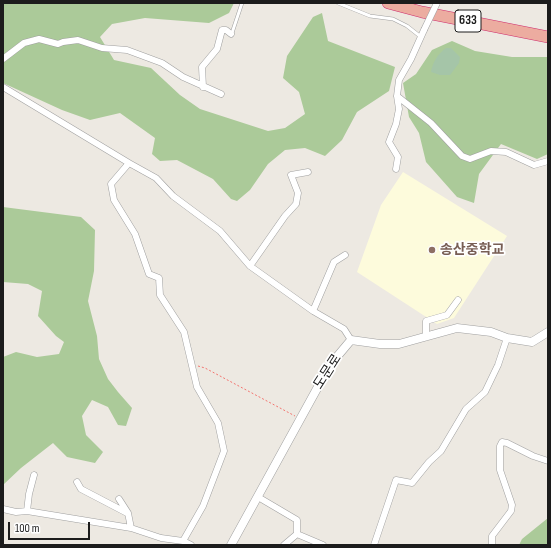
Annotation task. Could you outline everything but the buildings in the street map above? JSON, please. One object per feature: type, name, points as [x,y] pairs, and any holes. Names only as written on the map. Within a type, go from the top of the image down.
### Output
[{"type":"highway","name":"633","points":[[388,3],[422,12],[548,37]]},
{"type":"highway","name":"633","points":[[411,3],[548,30]]},
{"type":"street","points":[[396,169],[398,157],[389,142],[396,124],[399,109],[397,96],[399,80],[411,59],[437,3]]},
{"type":"street","points":[[203,86],[202,67],[217,49],[222,30],[226,30],[232,34]]},
{"type":"street","points":[[3,59],[24,44],[39,39],[58,44],[78,40],[102,48],[127,50],[162,63],[183,77],[221,94]]},
{"type":"street","points":[[3,87],[156,178],[173,196],[220,230],[250,266],[313,311],[344,329],[351,340]]},
{"type":"street","points":[[397,96],[431,123],[462,156],[466,158],[470,159],[492,151],[506,152],[534,165],[548,161]]},
{"type":"street","points":[[129,163],[111,184],[114,200],[135,234],[149,274],[159,278],[160,295],[184,332],[197,387],[218,423],[224,451],[203,506],[183,541]]},
{"type":"street","points":[[250,266],[285,216],[296,204],[298,193],[291,175],[308,172]]},
{"type":"street","points":[[313,311],[334,262],[345,255]]},
{"type":"street","points":[[426,336],[426,321],[446,315],[458,300]]},
{"type":"street","name":"도문로","points":[[231,545],[330,365],[351,340],[380,344],[399,344],[457,328],[491,332],[507,338],[532,342],[548,332]]},
{"type":"street","points":[[374,545],[396,480],[412,483],[429,462],[441,451],[466,409],[485,392],[498,365],[507,338]]},
{"type":"street","points":[[492,545],[492,536],[511,511],[512,505],[500,470],[500,446],[502,442],[548,461]]},
{"type":"street","points":[[27,511],[29,494],[34,475]]},
{"type":"street","points":[[77,482],[81,489],[128,513]]},
{"type":"street","points":[[258,497],[297,520],[296,534],[284,545]]},
{"type":"street","points":[[119,499],[128,513],[131,528]]},
{"type":"street","points":[[3,509],[16,512],[27,511],[131,528],[161,538],[183,541],[191,545]]},
{"type":"street","points":[[296,534],[323,545]]},
{"type":"lane","points":[[232,34],[242,3]]},
{"type":"lane","points":[[338,3],[370,16],[392,19],[407,26],[421,37]]},
{"type":"path","points":[[191,365],[205,368],[301,419]]},
{"type":"shaded area","name":"송산중학교","points":[[403,172],[507,236],[454,318],[437,324],[357,272],[381,205]]},
{"type":"green space","points":[[3,3],[234,3],[229,13],[209,23],[145,18],[112,24],[100,37],[114,60],[151,68],[180,95],[200,109],[268,131],[285,128],[305,114],[299,92],[283,78],[287,56],[313,17],[322,13],[328,41],[395,67],[389,91],[357,112],[342,140],[325,156],[305,148],[285,150],[268,164],[250,190],[237,201],[231,199],[213,179],[177,160],[160,161],[152,154],[155,138],[120,113],[90,120],[62,110],[3,83]]},
{"type":"green space","points":[[452,41],[475,51],[512,57],[548,57],[548,154],[537,159],[501,144],[479,174],[474,203],[457,197],[426,162],[419,133],[409,117],[403,83],[416,74],[432,50]]},
{"type":"green space","points":[[446,48],[451,48],[460,57],[459,63],[450,75],[440,75],[431,72],[436,58]]},
{"type":"green space","points":[[3,207],[81,217],[95,230],[94,271],[88,301],[97,336],[99,359],[108,379],[132,408],[126,426],[118,425],[108,407],[92,400],[82,416],[86,435],[103,452],[95,463],[67,457],[53,443],[21,468],[3,485],[3,357],[16,352],[37,357],[59,354],[64,342],[56,336],[38,316],[42,291],[28,284],[3,282]]},
{"type":"green space","points":[[548,518],[548,545],[519,545],[522,539]]},
{"type":"place","name":"송산중학교","points":[[432,250]]}]
